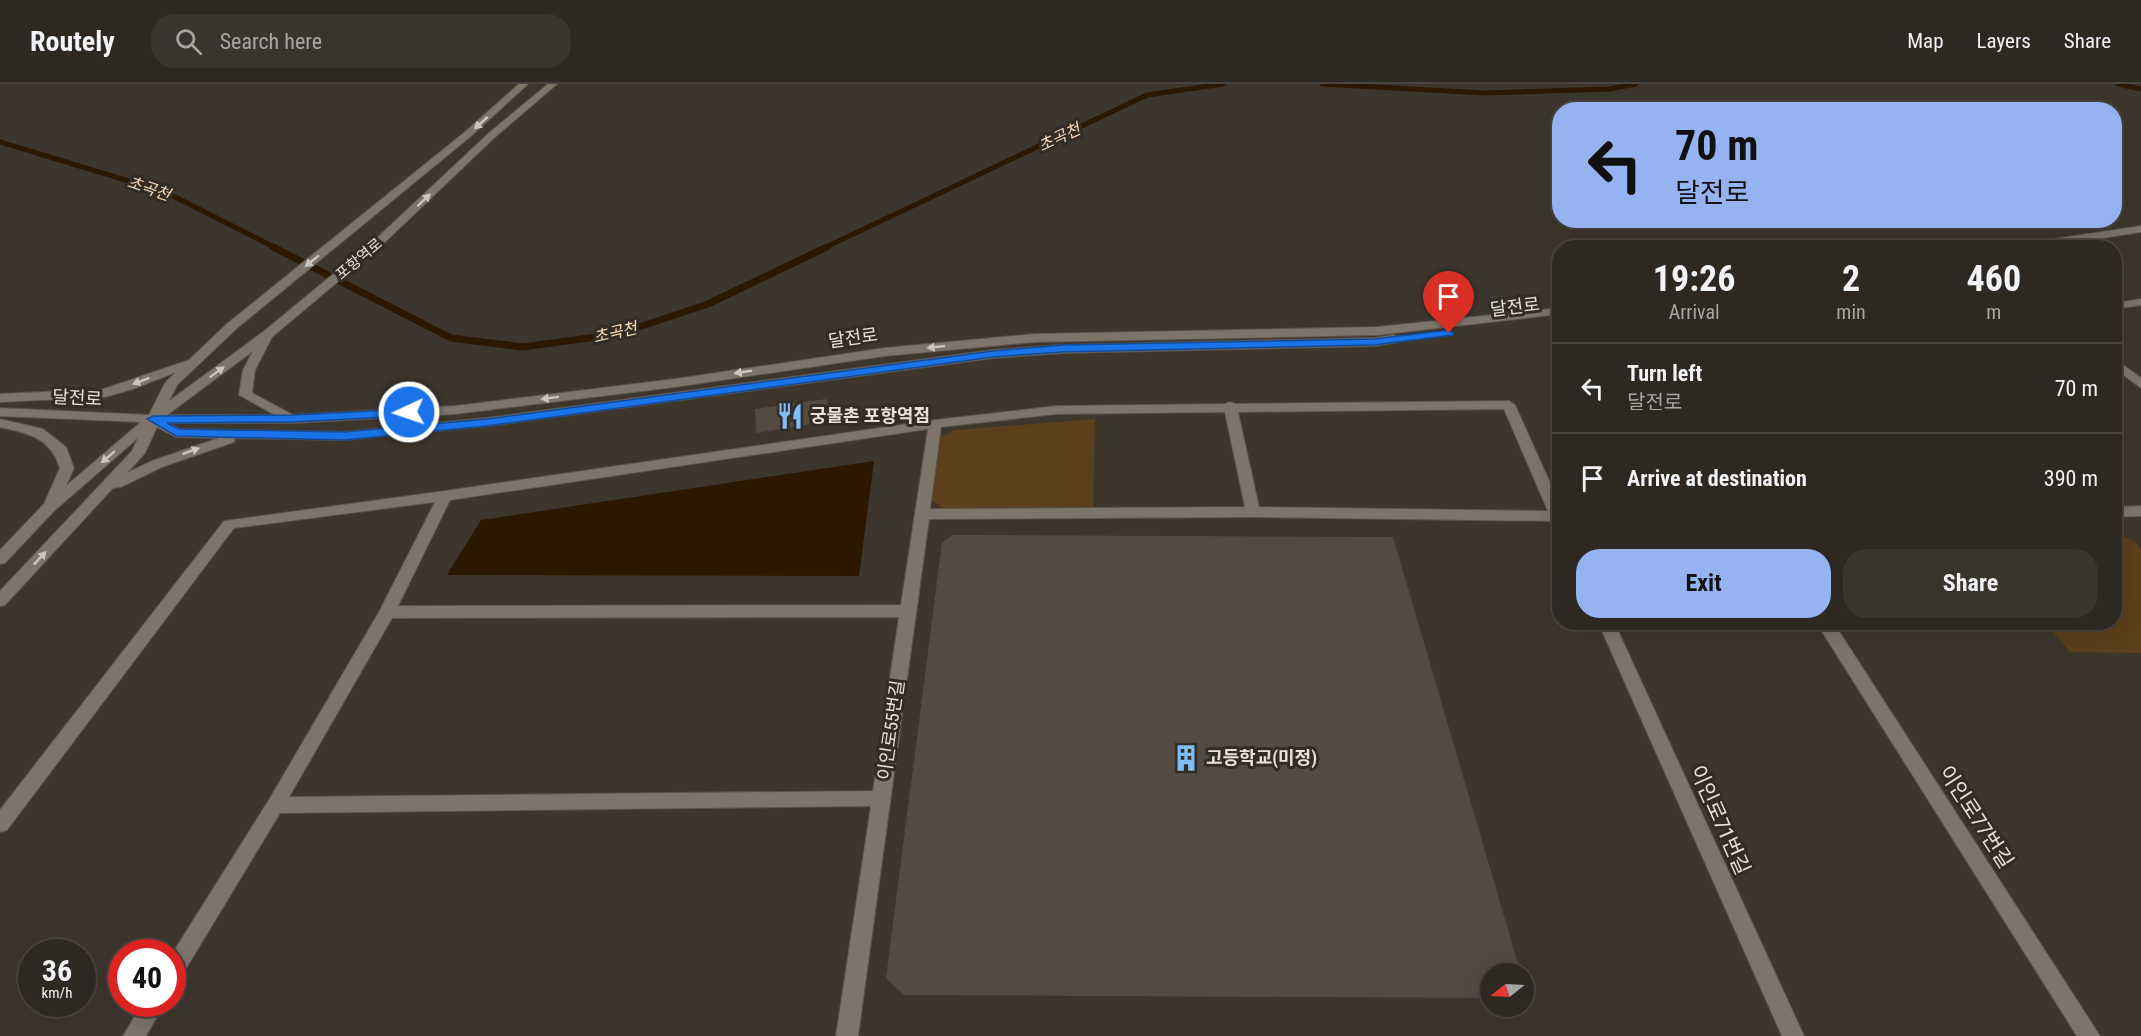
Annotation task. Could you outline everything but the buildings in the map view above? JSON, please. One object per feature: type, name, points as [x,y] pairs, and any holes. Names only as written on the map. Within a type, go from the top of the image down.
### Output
[{"type":"street","name":"포항역로","points":[[0,601],[138,453],[171,382],[232,326],[468,134],[524,84]]},
{"type":"street","name":"포항역로","points":[[0,559],[49,508],[153,419],[267,335],[381,240],[492,135],[553,84]]},
{"type":"street","points":[[2067,240],[2141,229]]},
{"type":"street","points":[[2122,305],[2141,302]]},
{"type":"street","name":"달전로","points":[[0,412],[153,419],[293,419],[455,410],[885,352],[1035,338],[1377,331],[1552,312]]},
{"type":"street","name":"달전로","points":[[153,419],[176,433],[344,436],[487,422],[993,354],[1063,349],[1374,342],[1552,321]]},
{"type":"street","points":[[267,335],[249,370],[245,395],[293,419]]},
{"type":"street","points":[[0,398],[105,393],[195,360]]},
{"type":"street","points":[[2122,369],[2141,384]]},
{"type":"street","points":[[0,824],[229,524],[445,496],[935,424],[1057,410],[1230,406],[1509,405],[1552,501]]},
{"type":"street","points":[[1230,406],[1254,512]]},
{"type":"street","points":[[0,423],[38,432],[61,450],[67,468],[49,508]]},
{"type":"street","name":"이인로55번길","points":[[847,1036],[935,424]]},
{"type":"street","points":[[100,494],[129,476],[225,439],[273,435]]},
{"type":"street","points":[[186,950],[275,805],[387,612],[445,496]]},
{"type":"street","points":[[2122,512],[2141,511]]},
{"type":"street","points":[[922,514],[1254,512],[1552,517]]},
{"type":"street","points":[[387,612],[908,611]]},
{"type":"street","name":"이인로71번길","points":[[1610,630],[1793,1036]]},
{"type":"street","name":"이인로77번길","points":[[1829,630],[2089,1036]]},
{"type":"street","points":[[275,805],[882,798]]},
{"type":"street","points":[[134,1036],[146,1017]]},
{"type":"shaded area","points":[[1095,419],[1093,507],[943,508],[931,499],[940,438],[954,430]]},
{"type":"shaded area","points":[[874,461],[859,576],[447,575],[481,520]]},
{"type":"shaded area","points":[[2122,536],[2133,540],[2141,549],[2141,653],[2070,652],[2052,630],[2122,630]]},
{"type":"waterway","name":"초곡천","points":[[824,248],[1147,95],[1223,84]]},
{"type":"waterway","name":"초곡천","points":[[1322,84],[1484,93],[1609,89],[1636,84]]},
{"type":"waterway","name":"초곡천","points":[[2118,84],[2141,89]]},
{"type":"waterway","name":"초곡천","points":[[0,142],[165,192],[276,248]]},
{"type":"waterway","name":"초곡천","points":[[273,247],[451,338],[523,347],[618,334],[708,304],[827,247]]},
{"type":"place","name":"궁물촌 포항역점","points":[[790,416]]},
{"type":"place","name":"고등학교(미정)","points":[[1186,758]]},
{"type":"route","points":[[409,412],[293,419],[153,419],[176,433],[344,436],[487,422],[993,354],[1063,349],[1374,342],[1449,333]]}]
